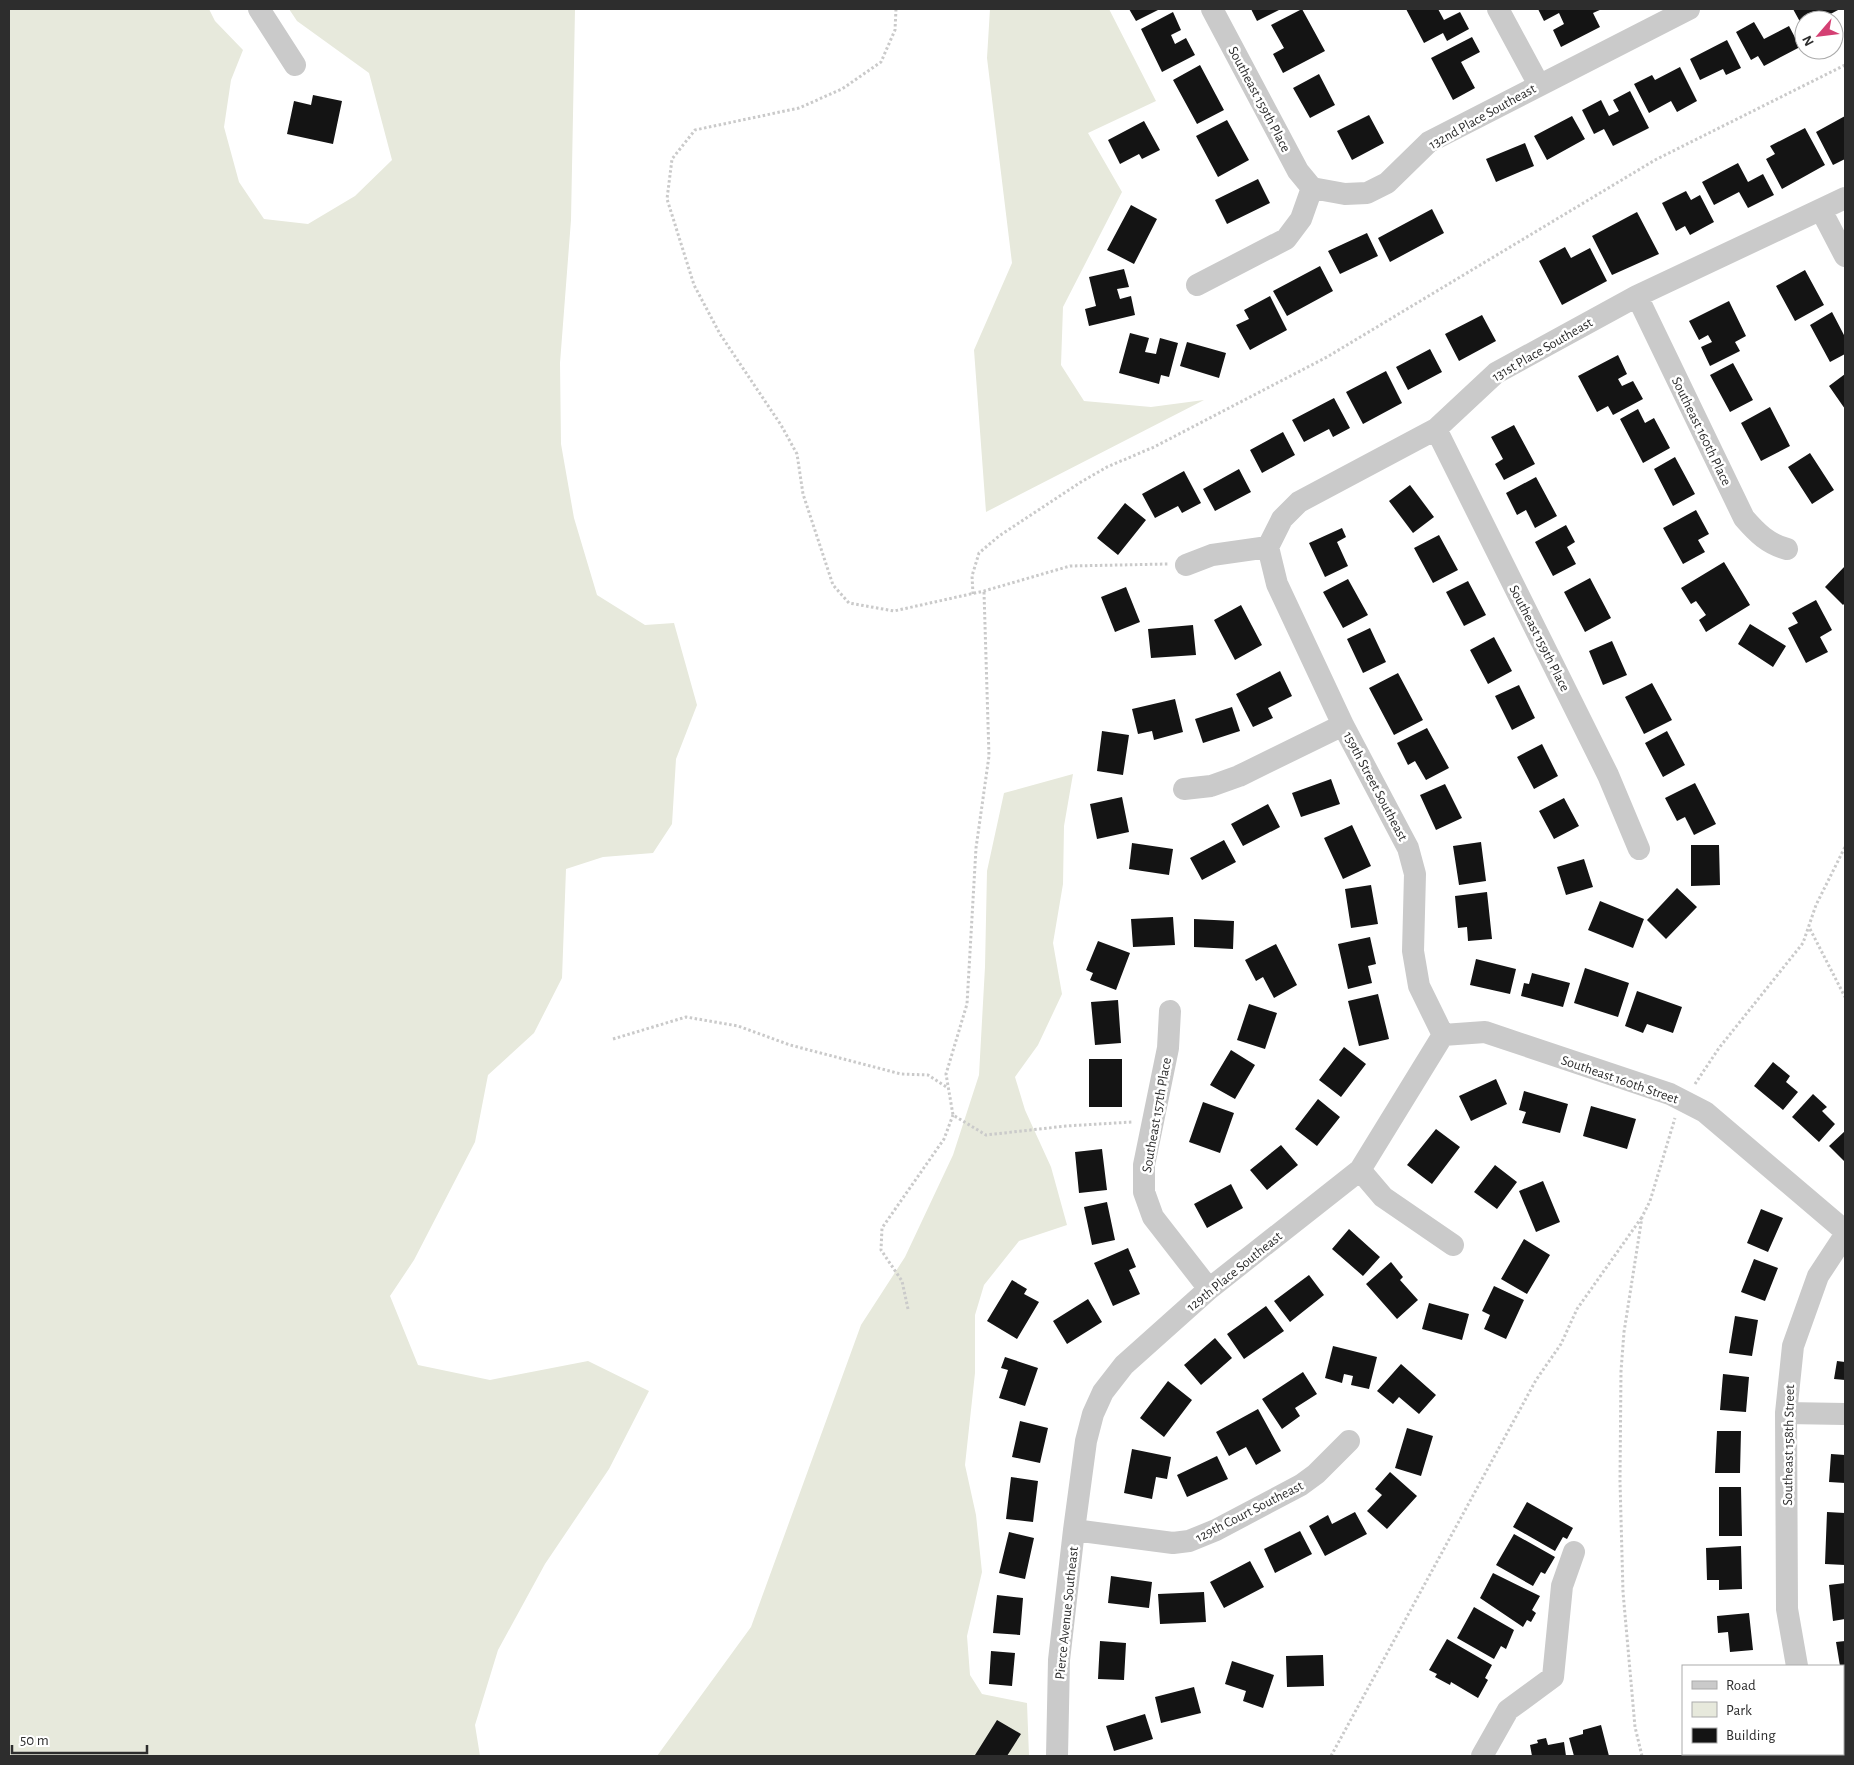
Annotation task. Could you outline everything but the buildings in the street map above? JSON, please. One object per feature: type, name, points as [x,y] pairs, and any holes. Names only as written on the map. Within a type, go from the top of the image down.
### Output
[{"type":"street","points":[[259,9],[295,65]]},
{"type":"street","name":"Southeast 159th Place","points":[[1212,9],[1298,171],[1312,188]]},
{"type":"street","points":[[1498,9],[1539,85]]},
{"type":"street","name":"132nd Place Southeast","points":[[1312,188],[1345,194],[1367,193],[1387,184],[1429,142],[1689,9]]},
{"type":"street","points":[[1197,285],[1286,239],[1301,219],[1312,188]]},
{"type":"street","name":"131st Place Southeast","points":[[1268,547],[1282,519],[1299,502],[1436,429],[1496,373],[1637,296],[1845,198]]},
{"type":"street","points":[[1821,210],[1845,256]]},
{"type":"street","name":"Southeast 160th Place","points":[[1637,296],[1744,518],[1756,532],[1774,545],[1787,549]]},
{"type":"street","name":"Southeast 159th Place","points":[[1436,429],[1608,775],[1639,849]]},
{"type":"street","points":[[1186,565],[1212,555],[1268,547]]},
{"type":"street","name":"159th Street Southeast","points":[[1268,547],[1277,584],[1343,725],[1408,848],[1415,874],[1413,952],[1418,986],[1442,1035]]},
{"type":"street","points":[[1184,789],[1211,786],[1239,776],[1343,725]]},
{"type":"street","name":"Southeast 157th Place","points":[[1170,1011],[1168,1048],[1144,1165],[1144,1192],[1153,1217],[1209,1289]]},
{"type":"street","name":"Southeast 160th Street","points":[[1442,1035],[1484,1032],[1670,1094],[1705,1112],[1845,1231]]},
{"type":"street","name":"129th Place Southeast","points":[[1074,1530],[1086,1440],[1093,1414],[1103,1392],[1124,1365],[1209,1289],[1360,1170],[1442,1035]]},
{"type":"street","points":[[1360,1170],[1383,1196],[1453,1245]]},
{"type":"street","name":"Southeast 158th Street","points":[[1797,1665],[1788,1608],[1786,1413],[1793,1346],[1818,1276],[1845,1235]]},
{"type":"street","points":[[1786,1413],[1845,1414]]},
{"type":"street","name":"129th Court Southeast","points":[[1074,1530],[1173,1543],[1189,1541],[1216,1530],[1301,1485],[1316,1474],[1348,1441]]},
{"type":"street","name":"Pierce Avenue Southeast","points":[[1057,1756],[1059,1660],[1074,1530]]},
{"type":"street","points":[[1482,1756],[1508,1710],[1553,1677],[1562,1586],[1574,1552]]},
{"type":"path","points":[[896,9],[895,30],[881,62],[842,89],[799,108],[694,130],[672,158],[667,199],[694,285],[720,334],[781,425],[797,454],[803,494],[833,585],[849,603],[894,611],[973,594],[1070,566],[1186,565]]},
{"type":"path","points":[[973,594],[972,576],[979,553],[999,536],[1081,482],[1107,467],[1154,447],[1327,356],[1655,160],[1845,65]]},
{"type":"path","points":[[908,1309],[902,1281],[881,1250],[882,1228],[944,1138],[953,1115],[946,1074],[967,1004],[976,848],[989,756],[984,591]]},
{"type":"path","points":[[1331,1756],[1536,1380],[1561,1344],[1577,1309],[1642,1217],[1650,1201],[1677,1112],[1683,1101],[1719,1048],[1803,943],[1810,928],[1816,904],[1845,847]]},
{"type":"path","points":[[1810,928],[1845,997]]},
{"type":"path","points":[[613,1040],[686,1017],[738,1026],[790,1045],[901,1074],[928,1075],[948,1088]]},
{"type":"path","points":[[953,1115],[986,1135],[1066,1126],[1153,1121]]},
{"type":"path","points":[[1642,1217],[1624,1332],[1621,1371],[1620,1473],[1623,1592],[1635,1727],[1642,1756]]},
{"type":"green space","points":[[9,9],[209,9],[215,21],[243,50],[231,80],[224,127],[239,182],[264,219],[308,224],[355,196],[392,160],[369,73],[297,21],[289,9],[575,9],[571,220],[560,363],[561,444],[574,518],[597,595],[645,625],[674,623],[697,705],[676,759],[672,824],[653,853],[603,857],[566,869],[562,978],[534,1033],[488,1075],[475,1142],[414,1260],[390,1296],[418,1365],[490,1380],[588,1361],[649,1391],[609,1469],[545,1564],[498,1650],[475,1725],[480,1756],[9,1756]]},
{"type":"green space","points":[[990,9],[1109,9],[1156,101],[1088,133],[1122,192],[1063,307],[1061,365],[1084,401],[1151,407],[1204,400],[986,512],[974,350],[1012,263],[987,58]]},
{"type":"green space","points":[[1073,774],[1064,826],[1063,884],[1053,943],[1062,994],[1038,1045],[1015,1077],[1025,1110],[1051,1167],[1067,1225],[1019,1241],[984,1285],[975,1315],[975,1373],[965,1465],[976,1515],[982,1572],[967,1636],[970,1675],[982,1694],[1027,1703],[1029,1756],[657,1756],[751,1627],[861,1325],[905,1257],[953,1155],[979,1075],[985,967],[987,871],[1004,793]]}]
